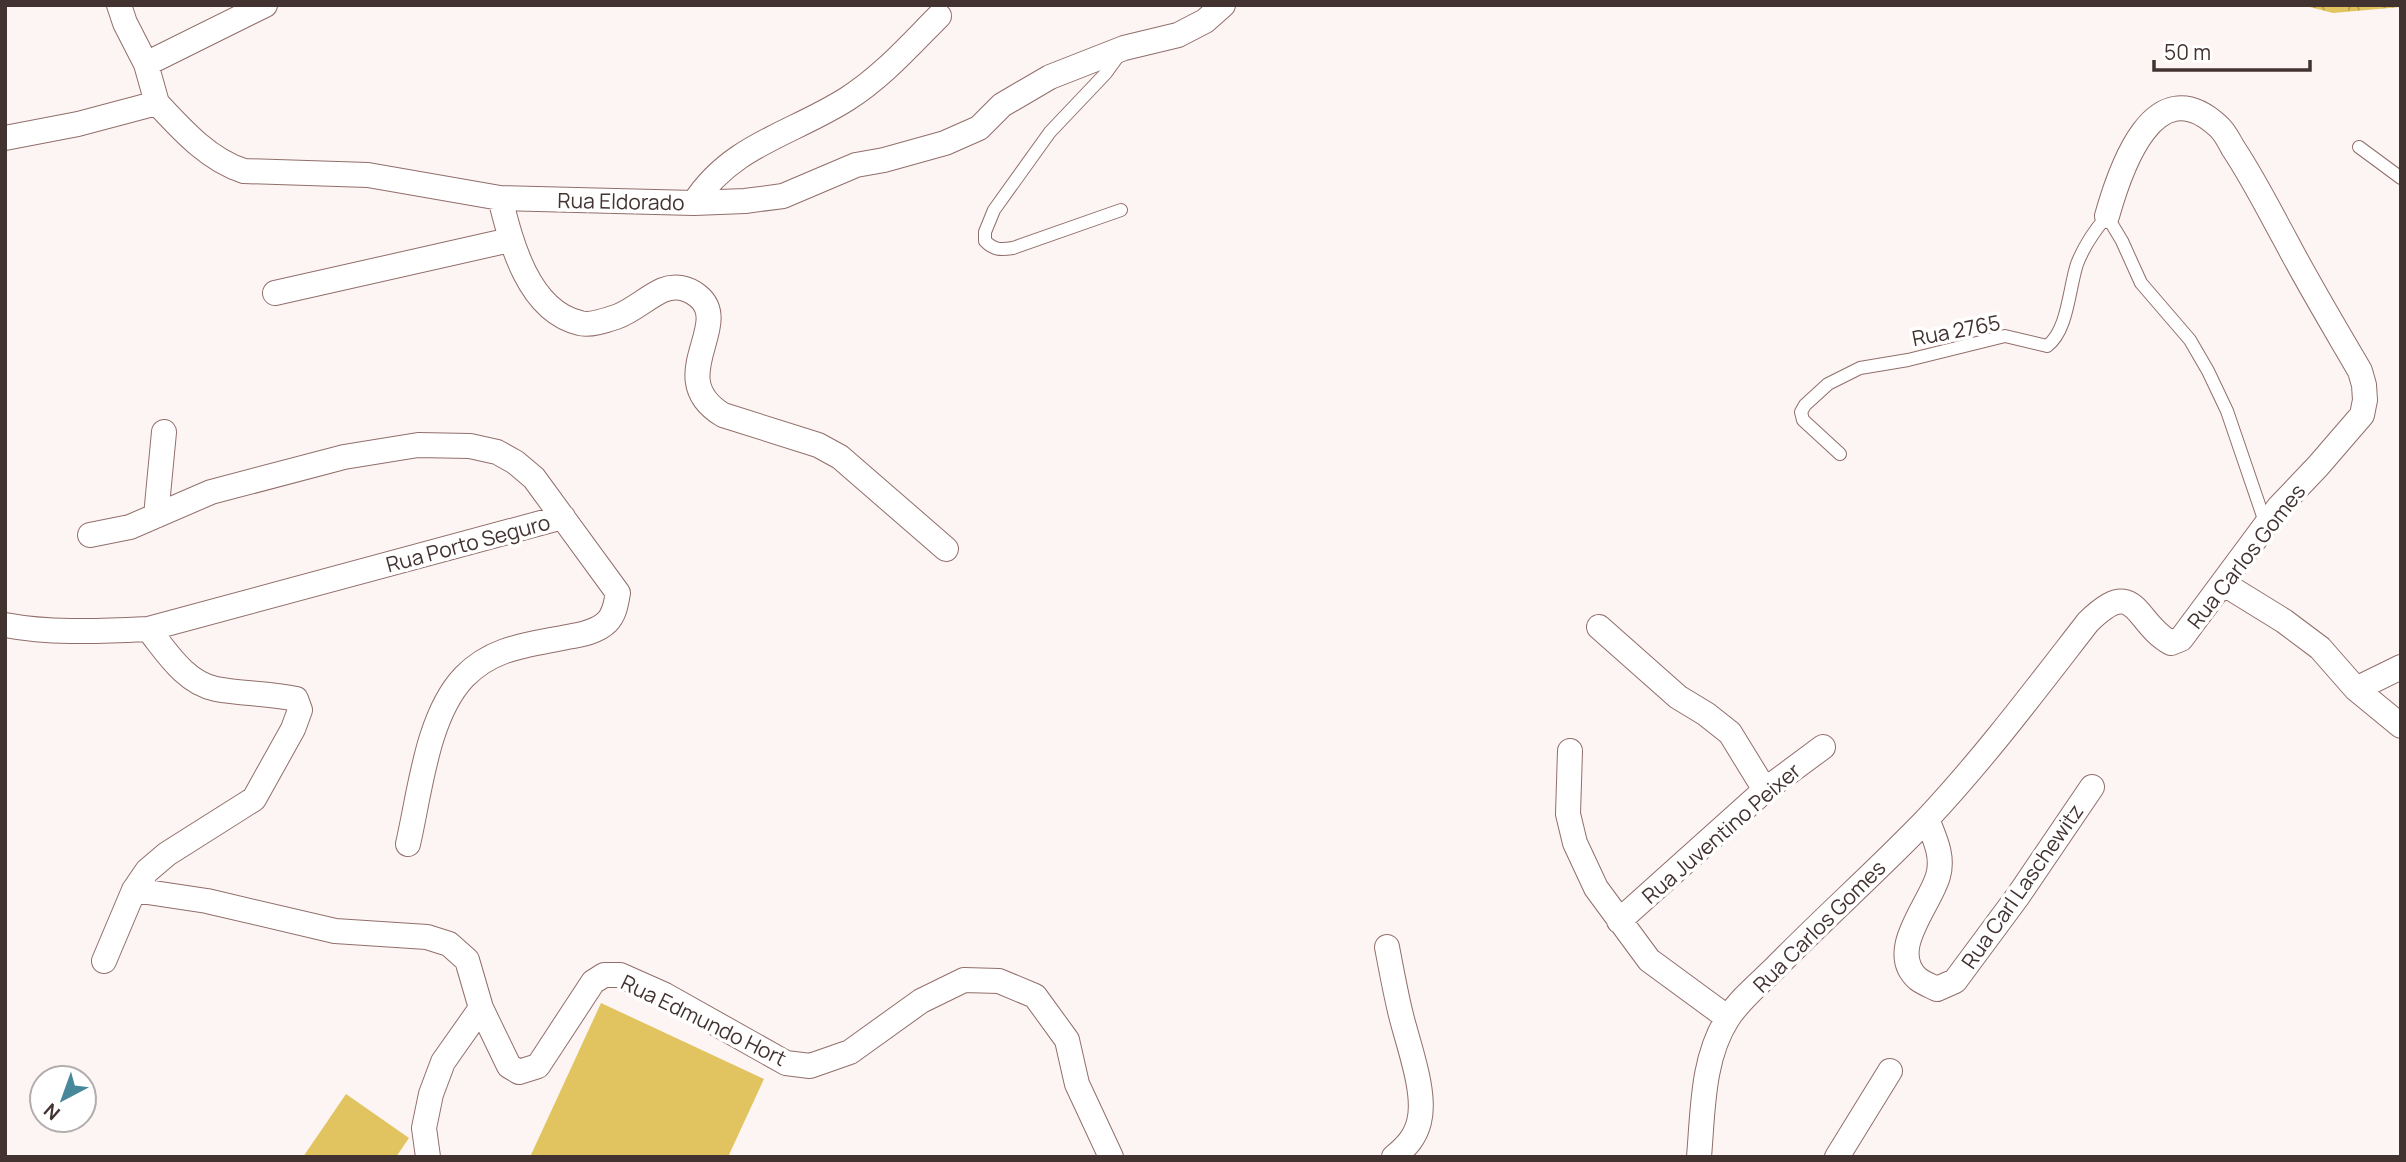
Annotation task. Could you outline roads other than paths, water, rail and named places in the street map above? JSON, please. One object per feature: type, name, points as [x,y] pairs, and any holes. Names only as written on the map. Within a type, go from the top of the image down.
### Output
[{"type":"street","points":[[5,138],[78,124],[157,103],[146,64],[119,5]]},
{"type":"street","name":"Rua Eldorado","points":[[157,103],[205,150],[227,166],[244,172],[368,175],[500,198],[694,203],[745,201],[783,196],[856,165],[945,143],[979,128],[1002,105],[1050,77],[1124,48],[1178,35],[1205,21],[1223,5]]},
{"type":"street","points":[[146,64],[254,8]]},
{"type":"street","points":[[694,203],[707,183],[744,152],[816,119],[878,76],[939,16]]},
{"type":"street","name":"Rua Carlos Gomes","points":[[1699,1157],[1709,1067],[1728,1018],[1810,932],[1927,819],[2004,731],[2088,622],[2102,608],[2116,601],[2126,601],[2135,606],[2162,638],[2171,643],[2181,639],[2279,507],[2362,415],[2365,401],[2360,371],[2302,272],[2246,167],[2220,128],[2200,113],[2182,108],[2162,114],[2141,132],[2129,152],[2107,216]]},
{"type":"street","points":[[500,198],[510,240],[530,282],[545,302],[565,317],[582,324],[616,317],[645,303],[663,290],[684,288],[699,297],[708,308],[708,326],[697,376],[699,388],[712,408],[723,415],[818,445],[840,457],[946,549]]},
{"type":"street","points":[[275,293],[510,240]]},
{"type":"street","points":[[156,516],[164,432]]},
{"type":"street","points":[[90,535],[130,527],[211,492],[344,457],[418,445],[470,446],[497,452],[515,462],[534,478],[563,517]]},
{"type":"street","name":"Rua Porto Seguro","points":[[5,625],[77,632],[148,629],[563,517],[618,593],[615,610],[607,623],[586,633],[501,651],[485,658],[464,678],[445,701],[436,721],[408,844]]},
{"type":"street","points":[[2224,583],[2284,621],[2320,648],[2356,689],[2401,726]]},
{"type":"street","points":[[1599,627],[1678,697],[1730,733],[1765,790]]},
{"type":"street","points":[[104,961],[134,890],[147,871],[167,854],[254,799],[293,729],[300,710],[296,699],[213,689],[192,678],[173,662],[148,629]]},
{"type":"street","points":[[2356,689],[2401,667]]},
{"type":"street","name":"Rua Juventino Peixer","points":[[1619,920],[1765,790],[1823,747]]},
{"type":"street","points":[[1570,751],[1568,814],[1575,843],[1596,888],[1649,960],[1728,1018]]},
{"type":"street","name":"Rua Carl Laschewitz","points":[[1927,819],[1939,853],[1938,876],[1906,941],[1909,968],[1918,979],[1937,989],[1955,981],[2018,897],[2092,787]]},
{"type":"street","name":"Rua Edmundo Hort","points":[[134,890],[207,901],[335,931],[427,937],[449,944],[467,960],[481,1008],[509,1066],[519,1072],[538,1066],[593,982],[604,975],[620,975],[665,995],[786,1063],[810,1066],[850,1052],[921,1001],[964,979],[999,981],[1035,996],[1067,1040],[1077,1084],[1111,1157]]},
{"type":"street","points":[[1387,947],[1399,1010],[1418,1082],[1420,1119],[1415,1134],[1406,1147],[1394,1157]]},
{"type":"street","points":[[428,1157],[424,1128],[431,1094],[443,1062],[481,1008]]},
{"type":"street","points":[[1837,1157],[1891,1071]]},
{"type":"lane","points":[[1121,210],[1013,248],[1000,250],[985,241],[985,232],[995,210],[1050,132],[1106,74],[1124,48]]},
{"type":"lane","points":[[2359,147],[2401,178]]},
{"type":"lane","points":[[2107,216],[2141,283],[2190,340],[2208,371],[2227,411],[2267,526]]},
{"type":"lane","name":"Rua 2765","points":[[1840,454],[1803,420],[1801,412],[1828,384],[1860,368],[1908,360],[2004,336],[2047,346],[2055,340],[2068,303],[2077,264],[2092,233],[2107,216]]}]
